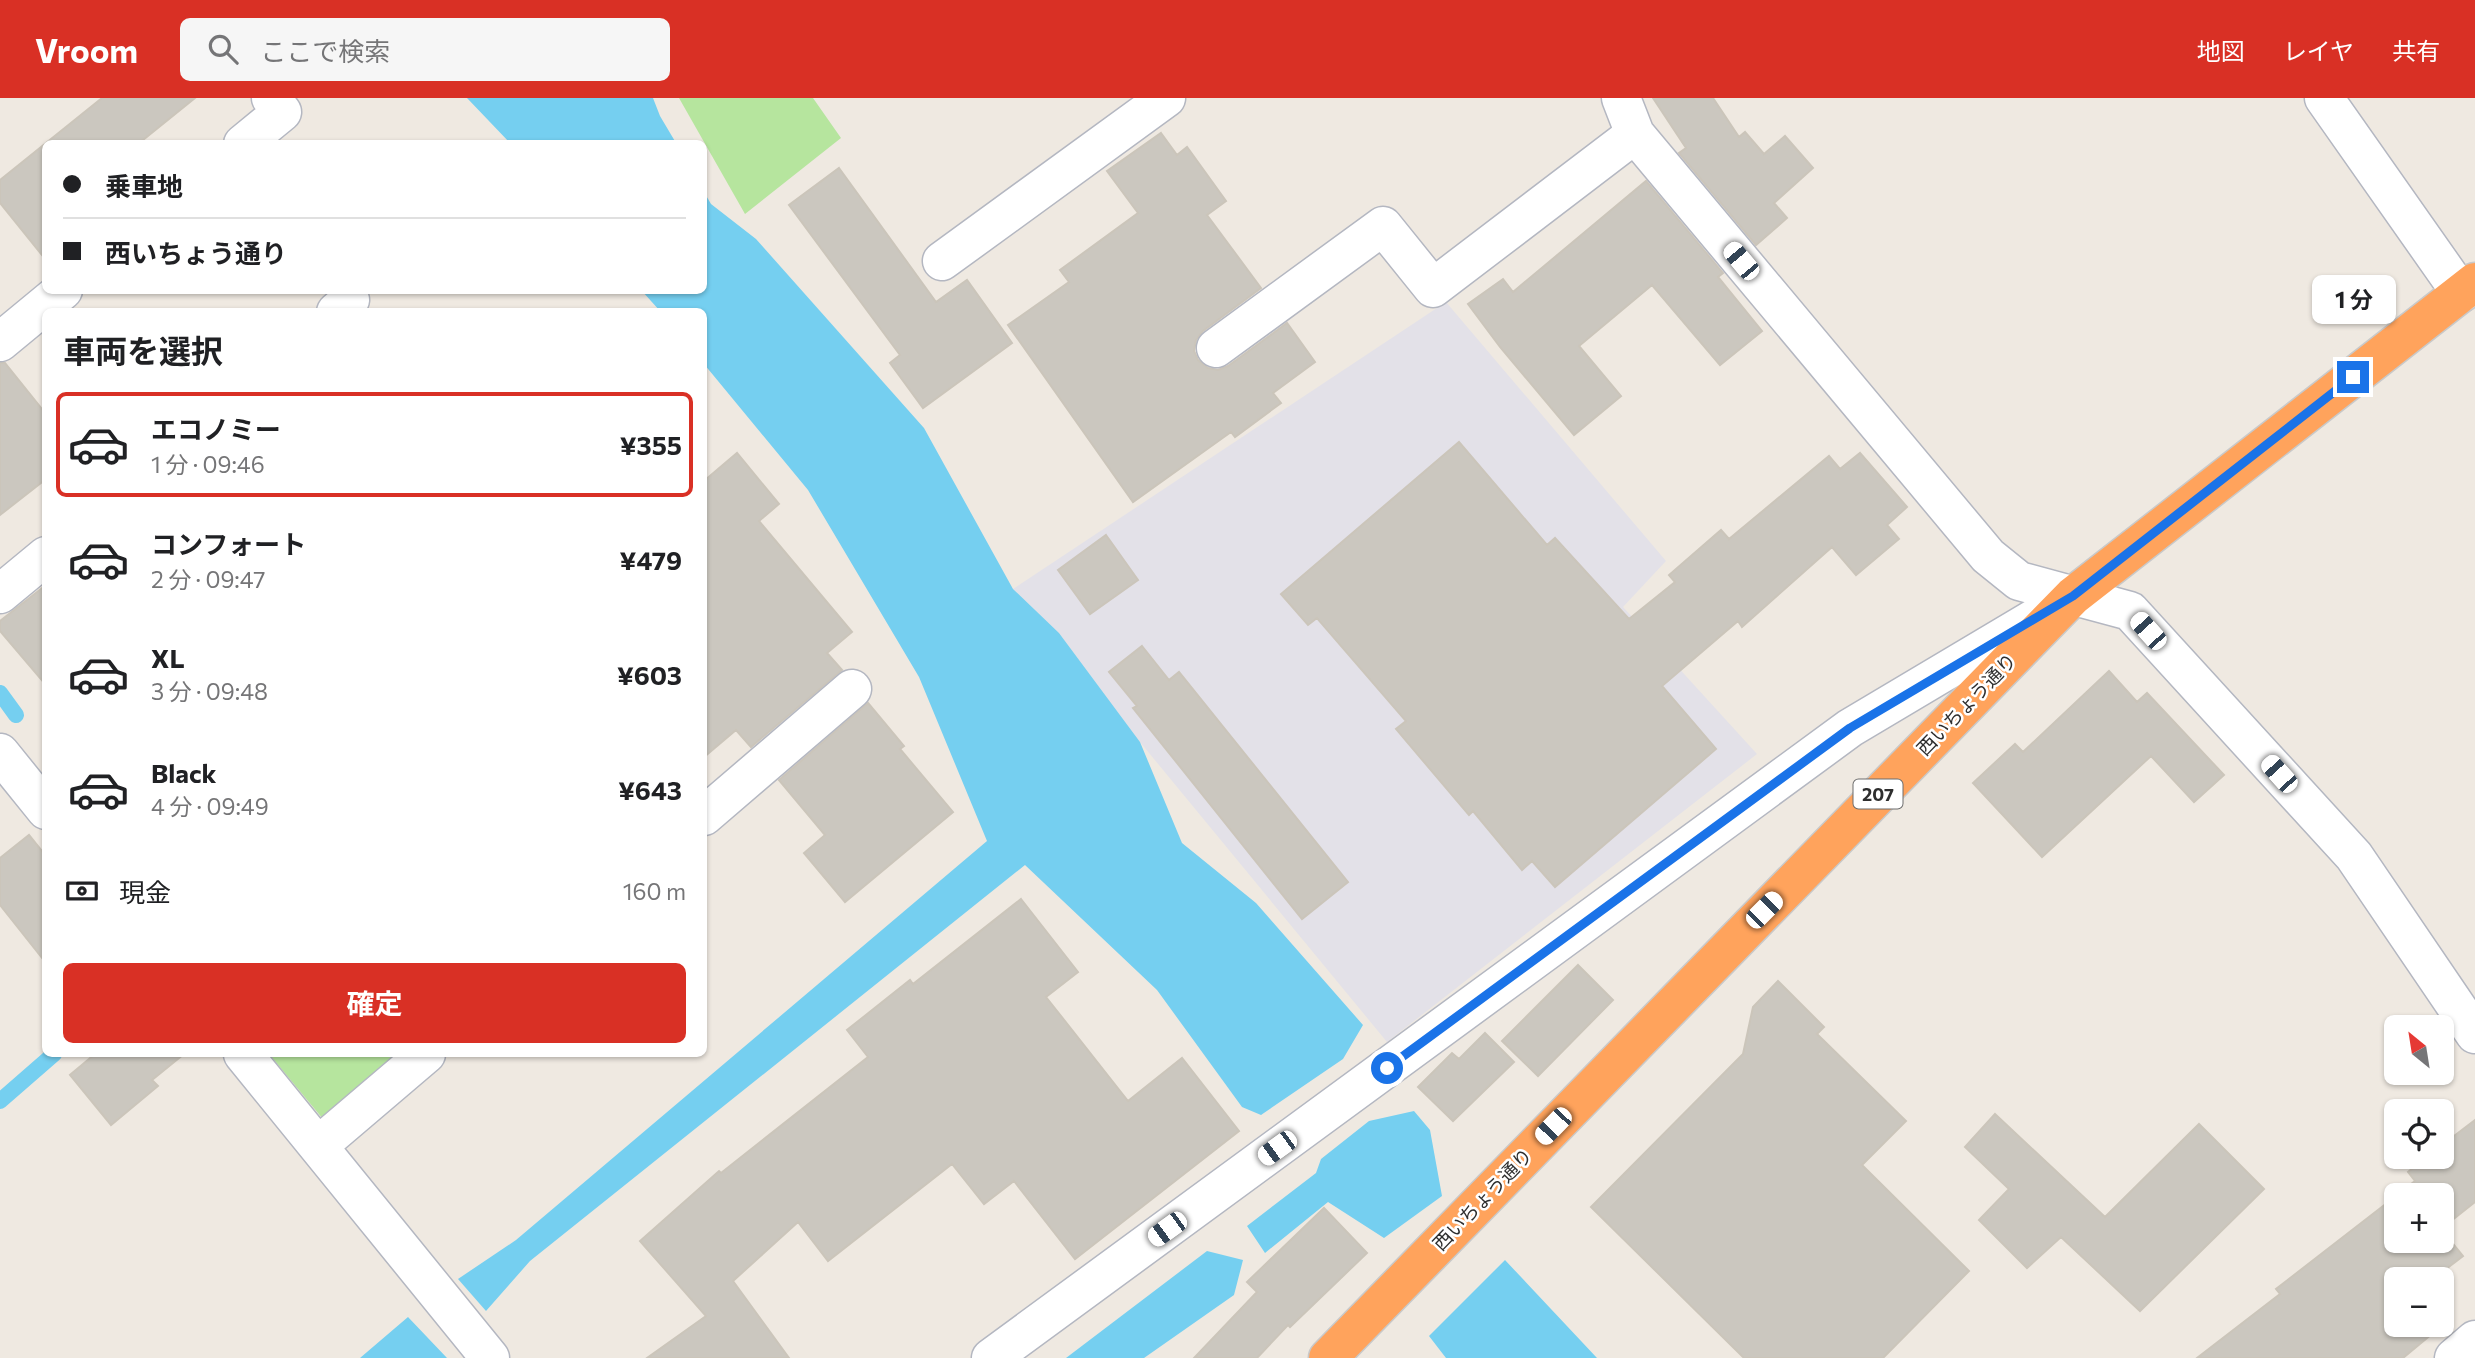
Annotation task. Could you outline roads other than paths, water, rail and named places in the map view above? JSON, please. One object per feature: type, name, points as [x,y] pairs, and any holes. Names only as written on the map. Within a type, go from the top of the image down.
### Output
[{"type":"highway","name":"西いちょう通り","points":[[1328,1358],[2073,596],[2468,288]]},
{"type":"street","points":[[248,140],[282,112],[271,98]]},
{"type":"street","points":[[942,261],[1166,98]]},
{"type":"street","points":[[1621,98],[1635,134],[1988,556],[2019,581],[2130,611],[2354,856],[2475,1034]]},
{"type":"street","points":[[2324,98],[2468,288]]},
{"type":"street","points":[[1216,348],[1384,226],[1433,288],[1635,134]]},
{"type":"street","points":[[0,342],[58,294]]},
{"type":"street","points":[[0,594],[42,559]]},
{"type":"street","points":[[991,1358],[1850,728],[2073,596]]},
{"type":"street","points":[[707,813],[852,689]]},
{"type":"street","points":[[0,753],[42,805]]},
{"type":"street","points":[[245,1057],[490,1358]]},
{"type":"street","points":[[318,1146],[422,1057]]},
{"type":"street","points":[[2454,1358],[2475,1340]]},
{"type":"water","points":[[467,98],[653,98],[674,140],[507,140]]},
{"type":"water","points":[[707,197],[711,204],[756,239],[924,428],[1013,589],[1059,633],[1140,742],[1182,843],[1256,903],[1363,1025],[1343,1059],[1261,1115],[1242,1107],[1157,990],[1025,865],[530,1261],[486,1311],[458,1279],[516,1240],[987,841],[919,677],[808,490],[707,368],[707,308],[657,308],[645,294],[707,294]]},
{"type":"water","points":[[1414,1111],[1430,1130],[1442,1196],[1384,1238],[1328,1202],[1265,1253],[1247,1226],[1316,1173],[1321,1159],[1369,1121]]},
{"type":"water","points":[[1207,1251],[1243,1260],[1234,1295],[1144,1358],[1066,1358]]},
{"type":"water","points":[[1505,1260],[1597,1358],[1446,1358],[1429,1336]]},
{"type":"water","points":[[408,1317],[447,1358],[360,1358]]},
{"type":"waterway","points":[[0,693],[16,715]]},
{"type":"waterway","points":[[0,1101],[51,1057]]}]
